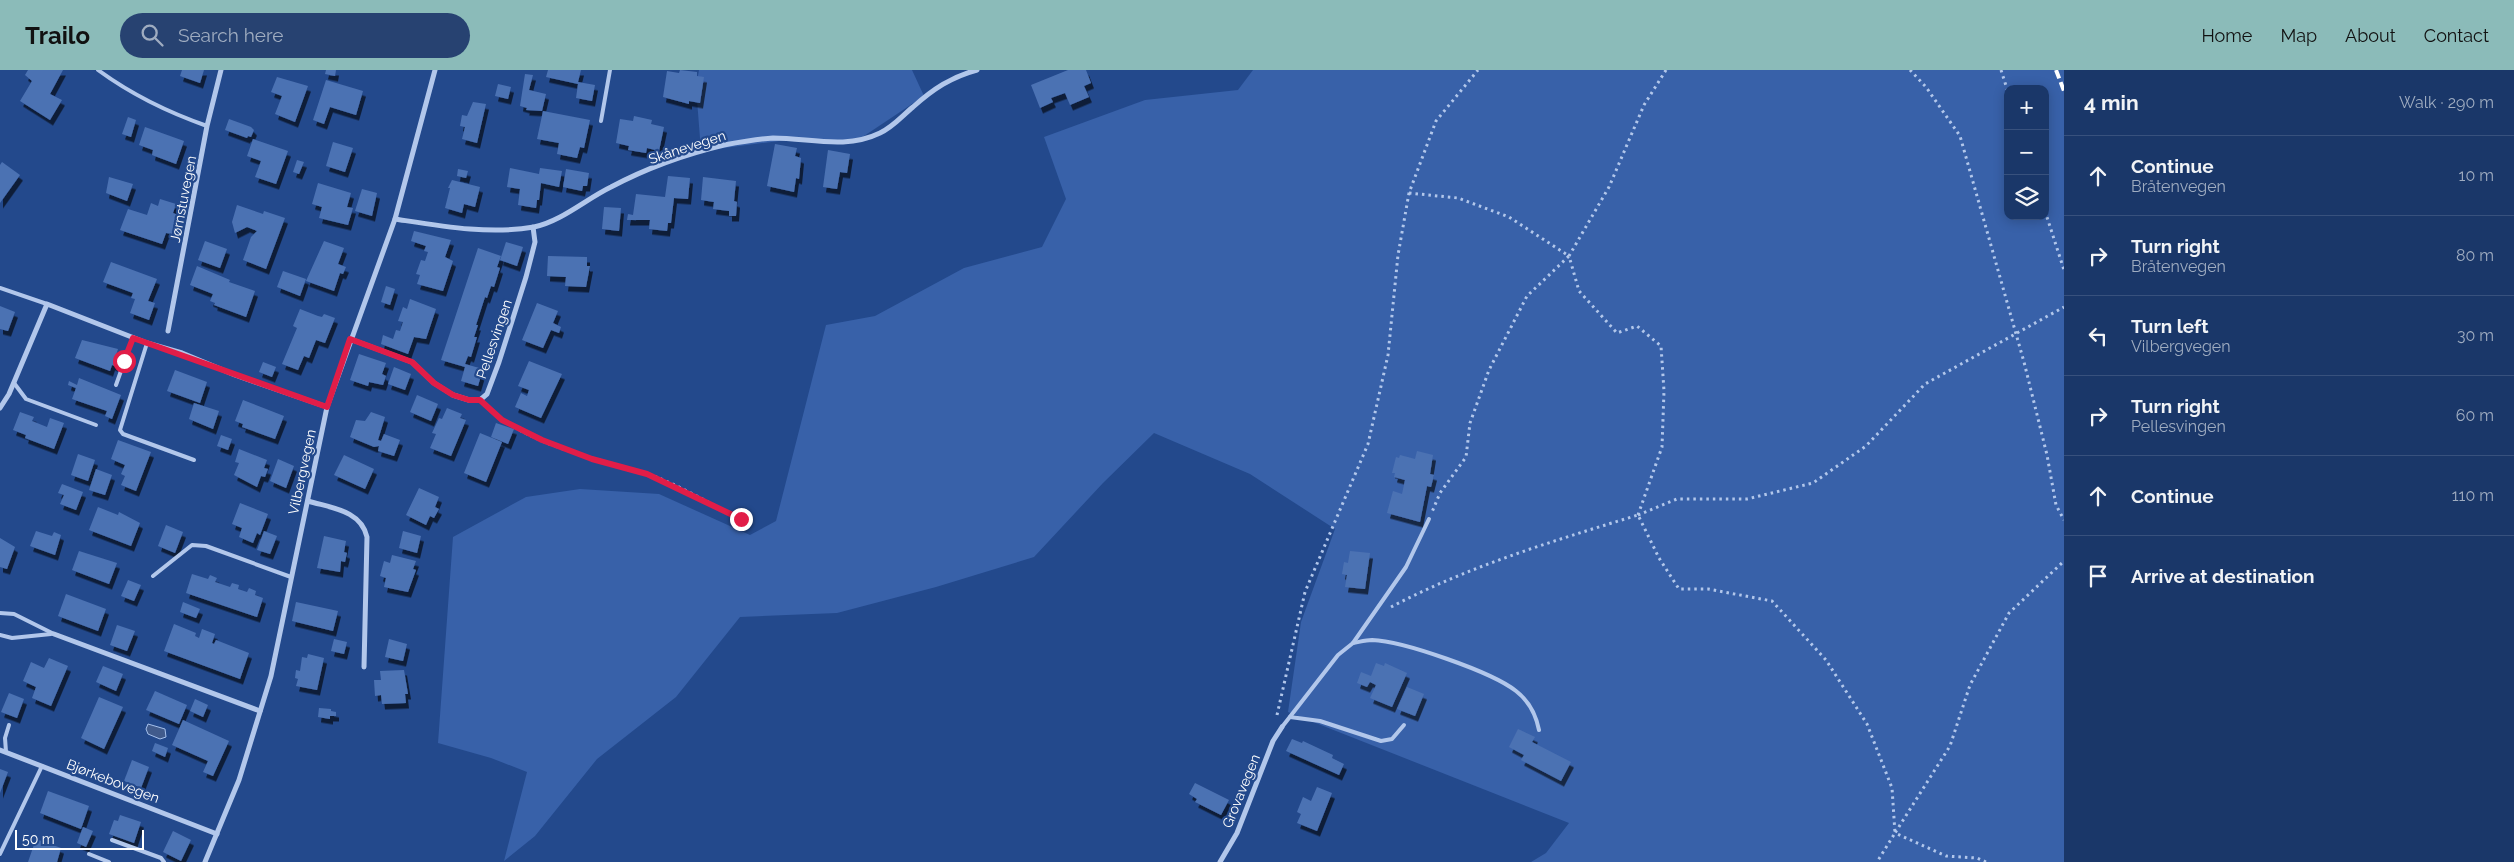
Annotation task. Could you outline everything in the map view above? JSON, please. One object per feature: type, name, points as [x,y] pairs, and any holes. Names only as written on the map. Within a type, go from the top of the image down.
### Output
[{"type":"street","name":"Jørnstuvegen","points":[[168,332],[208,126],[221,70]]},
{"type":"street","name":"Vilbergvegen","points":[[205,862],[218,834],[244,764],[271,676],[327,407],[350,339],[395,219],[435,70]]},
{"type":"street","name":"Skånevegen","points":[[395,219],[472,229],[504,230],[534,227],[565,214],[611,186],[639,174],[723,145],[773,138],[836,144],[853,142],[880,133],[936,88],[949,80],[975,70]]},
{"type":"street","name":"Pellesvingen","points":[[480,400],[487,394],[499,362],[526,277],[536,238],[534,227]]},
{"type":"street","points":[[0,408],[14,383],[47,304],[133,338],[327,407]]},
{"type":"street","points":[[350,339],[412,362],[434,383],[453,395],[469,400],[480,400]]},
{"type":"street","points":[[308,501],[353,515],[365,527],[367,537],[364,667]]},
{"type":"street","points":[[54,634],[260,711]]},
{"type":"street","name":"Grovavegen","points":[[1220,862],[1237,833],[1273,741],[1282,727]]},
{"type":"street","name":"Bjørkebovegen","points":[[3,751],[218,834]]},
{"type":"lane","points":[[98,70],[143,100],[169,113],[208,126]]},
{"type":"lane","points":[[601,121],[610,70]]},
{"type":"lane","points":[[0,288],[47,304]]},
{"type":"lane","points":[[116,385],[133,338]]},
{"type":"lane","points":[[147,343],[120,430],[123,434],[194,460]]},
{"type":"lane","points":[[14,383],[26,399],[96,425]]},
{"type":"lane","points":[[1282,727],[1338,656],[1353,643],[1406,567],[1429,520]]},
{"type":"lane","points":[[153,576],[192,546],[206,546],[291,578]]},
{"type":"lane","points":[[0,613],[14,614],[54,634]]},
{"type":"lane","points":[[0,635],[12,638],[33,634],[54,634]]},
{"type":"lane","points":[[1353,643],[1372,640],[1396,644],[1505,683],[1527,701],[1537,719],[1539,730]]},
{"type":"lane","points":[[1290,717],[1320,721],[1381,741],[1392,739],[1404,725]]},
{"type":"lane","points":[[3,751],[9,725]]},
{"type":"lane","points":[[0,854],[42,766]]},
{"type":"lane","points":[[112,840],[161,858],[164,862]]},
{"type":"lane","points":[[89,854],[109,862]]},
{"type":"path","points":[[1273,741],[1279,705],[1305,592],[1368,444],[1388,355],[1398,255],[1409,193],[1436,121],[1478,70]]},
{"type":"path","points":[[1429,520],[1440,493],[1466,457],[1470,423],[1489,370],[1527,296],[1569,256],[1609,187],[1644,105],[1666,70]]},
{"type":"path","points":[[1910,70],[1926,87],[1960,136],[2016,333],[2047,455],[2056,505],[2064,520]]},
{"type":"path","points":[[2001,70],[2006,85]]},
{"type":"path","points":[[1409,193],[1458,198],[1509,217],[1569,256],[1579,291],[1616,333],[1637,326],[1661,346],[1664,391],[1662,447],[1638,516],[1659,558],[1679,590],[1708,589],[1772,602],[1826,660],[1871,733],[1892,788],[1895,833]]},
{"type":"path","points":[[2048,220],[2064,270]]},
{"type":"path","points":[[1370,618],[1462,573],[1552,541],[1638,516],[1677,499],[1747,499],[1814,483],[1866,446],[1924,384],[2064,307]]},
{"type":"path","points":[[480,400],[502,420],[542,440],[592,459],[647,474],[741,519]]},
{"type":"path","points":[[1877,862],[1950,746],[1970,685],[2009,613],[2064,561]]},
{"type":"path","points":[[1895,833],[1946,856],[1976,858],[1986,862]]},
{"type":"shaded area","points":[[699,70],[912,70],[924,96],[855,142],[794,139],[701,151],[696,87]]},
{"type":"shaded area","points":[[1253,70],[2064,70],[2064,862],[1531,862],[1546,853],[1569,823],[1288,712],[1301,622],[1335,529],[1250,474],[1154,433],[1103,483],[1034,557],[936,587],[837,613],[740,617],[676,697],[597,759],[535,836],[504,861],[527,772],[491,758],[438,743],[453,537],[526,497],[580,489],[659,494],[750,535],[776,521],[826,325],[875,316],[964,268],[1042,247],[1066,199],[1044,137],[1145,100],[1238,90]]},
{"type":"shaded area","points":[[148,724],[165,729],[166,737],[160,739],[148,734],[146,729]]},
{"type":"building","points":[[28,70],[63,70],[50,94],[62,100],[50,120],[20,101],[32,81],[25,75]]},
{"type":"building","points":[[182,70],[204,70],[200,83],[180,76]]},
{"type":"building","points":[[326,70],[336,70],[335,76],[325,74]]},
{"type":"building","points":[[548,70],[581,70],[578,82],[595,85],[592,101],[576,98],[578,84],[546,77]]},
{"type":"building","points":[[680,70],[697,72],[697,76],[704,77],[700,103],[689,101],[689,104],[663,97],[667,71],[679,73]]},
{"type":"building","points":[[1068,70],[1086,70],[1091,83],[1084,86],[1089,97],[1070,105],[1065,93],[1051,98],[1053,102],[1040,108],[1031,85]]},
{"type":"building","points":[[525,74],[533,75],[529,90],[546,94],[542,111],[526,110],[527,108],[520,106]]},
{"type":"building","points":[[277,77],[308,86],[295,122],[275,114],[282,96],[271,92]]},
{"type":"building","points":[[326,80],[363,91],[356,115],[330,107],[324,124],[313,120]]},
{"type":"building","points":[[498,84],[511,87],[508,99],[495,96]]},
{"type":"building","points":[[473,102],[486,104],[477,143],[462,139],[465,127],[460,126],[462,115],[467,116]]},
{"type":"building","points":[[543,111],[590,120],[584,148],[580,147],[577,158],[557,154],[559,143],[537,139]]},
{"type":"building","points":[[634,116],[652,120],[651,124],[664,127],[659,151],[647,148],[646,153],[628,150],[629,146],[616,143],[620,119],[633,121]]},
{"type":"building","points":[[128,117],[136,120],[131,137],[122,134]]},
{"type":"building","points":[[229,119],[251,127],[254,130],[251,137],[248,136],[247,138],[225,130]]},
{"type":"building","points":[[145,127],[184,141],[176,164],[152,155],[153,150],[139,145]]},
{"type":"building","points":[[253,139],[288,151],[276,184],[255,177],[261,161],[247,156]]},
{"type":"building","points":[[333,142],[353,148],[345,172],[326,166]]},
{"type":"building","points":[[775,144],[797,148],[795,156],[801,158],[799,179],[796,178],[794,192],[767,186]]},
{"type":"building","points":[[828,150],[850,154],[847,173],[840,172],[837,189],[823,187]]},
{"type":"building","points":[[297,160],[304,162],[299,174],[293,172]]},
{"type":"building","points":[[2,162],[20,175],[0,203],[0,165]]},
{"type":"building","points":[[510,168],[539,174],[540,168],[562,171],[559,187],[541,183],[536,208],[518,205],[520,189],[507,187]]},
{"type":"building","points":[[458,169],[468,171],[466,178],[457,176]]},
{"type":"building","points":[[566,169],[589,173],[587,186],[583,186],[582,191],[563,187]]},
{"type":"building","points":[[668,176],[690,178],[688,199],[674,198],[671,223],[668,223],[667,231],[649,229],[650,220],[627,220],[628,214],[633,215],[636,194],[665,197]]},
{"type":"building","points":[[109,177],[133,184],[127,201],[106,193]]},
{"type":"building","points":[[703,177],[736,181],[734,201],[737,202],[736,216],[729,216],[729,211],[713,209],[714,202],[701,200]]},
{"type":"building","points":[[452,180],[480,187],[475,207],[464,204],[462,213],[445,208],[450,188],[448,188]]},
{"type":"building","points":[[318,183],[351,193],[347,207],[353,208],[348,225],[319,218],[322,207],[312,204]]},
{"type":"building","points":[[362,189],[377,193],[372,216],[355,211]]},
{"type":"building","points":[[160,199],[176,204],[173,213],[178,215],[172,234],[166,233],[162,244],[120,230],[128,209],[147,215],[151,203],[158,206]]},
{"type":"building","points":[[237,205],[263,214],[264,211],[285,218],[266,269],[243,260],[251,237],[257,231],[247,227],[235,233],[232,222]]},
{"type":"building","points":[[604,207],[621,208],[619,231],[602,229]]},
{"type":"building","points":[[414,231],[451,240],[445,257],[453,261],[443,291],[417,284],[420,275],[416,274],[421,260],[425,261],[428,252],[424,251],[426,246],[411,241]]},
{"type":"building","points":[[205,241],[227,249],[220,268],[198,260]]},
{"type":"building","points":[[324,241],[344,248],[338,264],[346,267],[343,274],[340,273],[334,291],[306,281]]},
{"type":"building","points":[[506,242],[523,247],[517,266],[500,260]]},
{"type":"building","points":[[478,248],[501,256],[497,267],[500,268],[494,287],[491,286],[487,298],[485,297],[476,325],[478,325],[474,337],[477,337],[471,357],[468,356],[465,364],[483,369],[478,386],[461,381],[465,367],[441,360]]},
{"type":"building","points":[[548,256],[587,257],[587,266],[590,266],[586,287],[565,286],[566,277],[547,276]]},
{"type":"building","points":[[111,262],[157,279],[148,301],[155,303],[149,320],[130,313],[135,299],[131,298],[133,293],[103,282]]},
{"type":"building","points":[[197,266],[230,280],[229,282],[255,291],[246,317],[214,305],[215,303],[210,301],[213,294],[190,285]]},
{"type":"building","points":[[283,271],[306,279],[300,296],[277,287]]},
{"type":"building","points":[[386,286],[395,289],[390,305],[381,302]]},
{"type":"building","points":[[410,299],[436,309],[426,339],[414,337],[408,354],[381,344],[383,335],[393,339],[396,330],[400,331],[403,322],[398,321],[403,307],[407,309]]},
{"type":"building","points":[[537,303],[558,311],[553,323],[561,327],[559,333],[551,330],[543,348],[522,340]]},
{"type":"building","points":[[0,306],[15,312],[8,331],[0,329]]},
{"type":"building","points":[[300,309],[318,316],[322,317],[324,314],[335,318],[325,343],[316,340],[309,358],[304,356],[298,370],[282,364],[297,328],[293,326]]},
{"type":"building","points":[[82,340],[118,349],[115,366],[112,365],[110,371],[75,358]]},
{"type":"building","points":[[359,354],[386,363],[382,374],[386,376],[383,385],[369,382],[368,386],[350,380]]},
{"type":"building","points":[[529,361],[562,374],[541,418],[515,407],[521,393],[527,396],[529,390],[518,386]]},
{"type":"building","points":[[263,362],[276,367],[272,377],[259,372]]},
{"type":"building","points":[[394,367],[411,374],[405,390],[388,384]]},
{"type":"building","points":[[175,370],[207,382],[200,403],[167,391]]},
{"type":"building","points":[[79,378],[121,395],[112,419],[105,416],[107,411],[72,399],[76,388],[68,385],[69,381],[77,385]]},
{"type":"building","points":[[417,395],[438,404],[431,421],[410,412]]},
{"type":"building","points":[[243,400],[284,416],[275,439],[242,427],[243,424],[235,421]]},
{"type":"building","points":[[194,403],[219,411],[213,429],[189,419]]},
{"type":"building","points":[[447,408],[462,414],[460,418],[466,420],[451,456],[430,448],[436,434],[432,433],[439,418],[442,419]]},
{"type":"building","points":[[20,412],[34,417],[32,421],[47,427],[50,418],[64,423],[54,449],[25,438],[26,435],[13,430]]},
{"type":"building","points":[[371,412],[385,417],[378,440],[381,441],[384,434],[400,440],[394,456],[378,451],[379,446],[374,447],[350,437],[356,420],[365,421]]},
{"type":"building","points":[[496,423],[514,429],[508,444],[491,437]]},
{"type":"building","points":[[480,433],[502,442],[486,482],[464,473]]},
{"type":"building","points":[[221,435],[232,439],[228,450],[217,446]]},
{"type":"building","points":[[118,440],[151,452],[136,491],[121,485],[125,476],[121,474],[125,465],[111,459]]},
{"type":"building","points":[[239,449],[267,460],[264,468],[268,469],[265,477],[261,476],[257,487],[234,475],[239,463],[235,462]]},
{"type":"building","points":[[1417,451],[1433,455],[1430,474],[1434,475],[1431,487],[1427,486],[1420,522],[1387,513],[1393,491],[1402,494],[1405,480],[1394,477],[1395,473],[1392,473],[1396,457],[1399,458],[1400,455],[1415,459]]},
{"type":"building","points":[[78,454],[95,460],[88,481],[71,475]]},
{"type":"building","points":[[344,455],[374,469],[365,489],[334,475]]},
{"type":"building","points":[[278,459],[294,466],[286,488],[270,481]]},
{"type":"building","points":[[96,469],[112,475],[105,495],[89,490]]},
{"type":"building","points":[[62,484],[83,492],[76,510],[60,504],[64,495],[58,493]]},
{"type":"building","points":[[419,488],[439,497],[435,507],[439,509],[434,518],[430,516],[426,525],[406,515]]},
{"type":"building","points":[[240,503],[268,514],[260,535],[257,533],[253,543],[239,537],[242,528],[232,524]]},
{"type":"building","points":[[98,507],[118,515],[119,512],[140,523],[131,546],[89,530]]},
{"type":"building","points":[[166,525],[183,532],[175,553],[158,546]]},
{"type":"building","points":[[36,531],[52,536],[54,532],[61,535],[55,555],[30,546]]},
{"type":"building","points":[[264,531],[277,536],[270,554],[257,550]]},
{"type":"building","points":[[403,531],[421,536],[417,553],[399,548]]},
{"type":"building","points":[[324,536],[346,541],[344,552],[347,553],[345,562],[341,561],[340,572],[317,568]]},
{"type":"building","points":[[0,538],[15,547],[7,569],[0,567]]},
{"type":"building","points":[[79,551],[117,563],[109,584],[72,570]]},
{"type":"building","points":[[1350,551],[1370,553],[1365,589],[1345,587],[1347,575],[1342,574],[1344,562],[1348,563]]},
{"type":"building","points":[[392,555],[416,561],[413,569],[416,570],[408,592],[384,587],[386,578],[380,576],[384,561],[390,563]]},
{"type":"building","points":[[192,574],[208,579],[210,575],[217,578],[215,582],[230,587],[232,583],[239,585],[238,589],[247,592],[249,588],[256,591],[255,595],[263,598],[257,617],[186,593]]},
{"type":"building","points":[[128,580],[141,585],[134,601],[121,596]]},
{"type":"building","points":[[66,594],[106,609],[98,631],[58,616]]},
{"type":"building","points":[[183,602],[200,609],[196,618],[180,612]]},
{"type":"building","points":[[296,602],[338,611],[333,631],[292,621]]},
{"type":"building","points":[[174,624],[196,633],[195,636],[199,638],[202,629],[215,634],[212,643],[214,644],[216,640],[249,653],[240,679],[164,651]]},
{"type":"building","points":[[117,625],[135,631],[127,651],[110,645]]},
{"type":"building","points":[[334,639],[347,642],[344,654],[331,651]]},
{"type":"building","points":[[389,639],[407,644],[403,661],[385,657]]},
{"type":"building","points":[[308,654],[324,658],[317,690],[296,686],[298,679],[295,678],[296,670],[300,671],[302,657],[307,658]]},
{"type":"building","points":[[49,658],[68,666],[51,706],[32,698],[36,687],[23,681],[31,662],[44,668]]},
{"type":"building","points":[[1376,663],[1384,666],[1385,663],[1407,673],[1392,707],[1370,698],[1376,685],[1370,682],[1367,687],[1357,683],[1361,672],[1371,676]]},
{"type":"building","points":[[103,666],[123,674],[116,691],[96,682]]},
{"type":"building","points":[[404,670],[408,694],[405,694],[406,703],[382,704],[381,695],[375,696],[374,680],[381,680],[380,671]]},
{"type":"building","points":[[1407,687],[1424,694],[1415,716],[1397,709]]},
{"type":"building","points":[[155,691],[187,705],[179,724],[146,710]]},
{"type":"building","points":[[9,693],[24,699],[17,718],[1,712]]},
{"type":"building","points":[[99,697],[123,707],[104,749],[81,738]]},
{"type":"building","points":[[195,699],[208,705],[203,717],[190,711]]},
{"type":"building","points":[[319,708],[331,709],[331,711],[336,712],[336,716],[330,716],[330,719],[318,717]]},
{"type":"building","points":[[183,720],[229,741],[213,776],[203,772],[208,761],[172,745]]},
{"type":"building","points":[[1518,729],[1535,737],[1532,742],[1571,762],[1561,781],[1521,760],[1524,755],[1509,747]]},
{"type":"building","points":[[1292,739],[1302,743],[1303,741],[1333,755],[1332,758],[1344,764],[1339,775],[1286,751]]},
{"type":"building","points":[[155,743],[168,748],[165,757],[152,751]]},
{"type":"building","points":[[132,760],[149,767],[141,788],[124,781]]},
{"type":"building","points":[[0,769],[8,772],[0,793]]},
{"type":"building","points":[[1195,783],[1229,800],[1221,815],[1195,802],[1197,799],[1189,794]]},
{"type":"building","points":[[1317,787],[1332,793],[1317,831],[1297,823],[1301,814],[1297,812],[1303,797],[1311,801]]},
{"type":"building","points":[[48,791],[89,806],[81,829],[40,813]]},
{"type":"building","points":[[120,815],[141,822],[134,843],[109,834],[114,820],[118,821]]},
{"type":"building","points":[[83,827],[93,831],[86,847],[77,843]]},
{"type":"building","points":[[173,831],[191,840],[181,861],[163,852]]},
{"type":"building","points":[[36,839],[61,848],[57,862],[28,862]]},
{"type":"railway","points":[[2056,70],[2064,91]]},
{"type":"route","points":[[124,361],[133,338],[182,353],[235,375],[327,407],[350,339],[412,362],[423,370],[434,383],[453,395],[469,400],[480,400],[502,420],[542,440],[592,459],[647,474],[741,519]]}]
